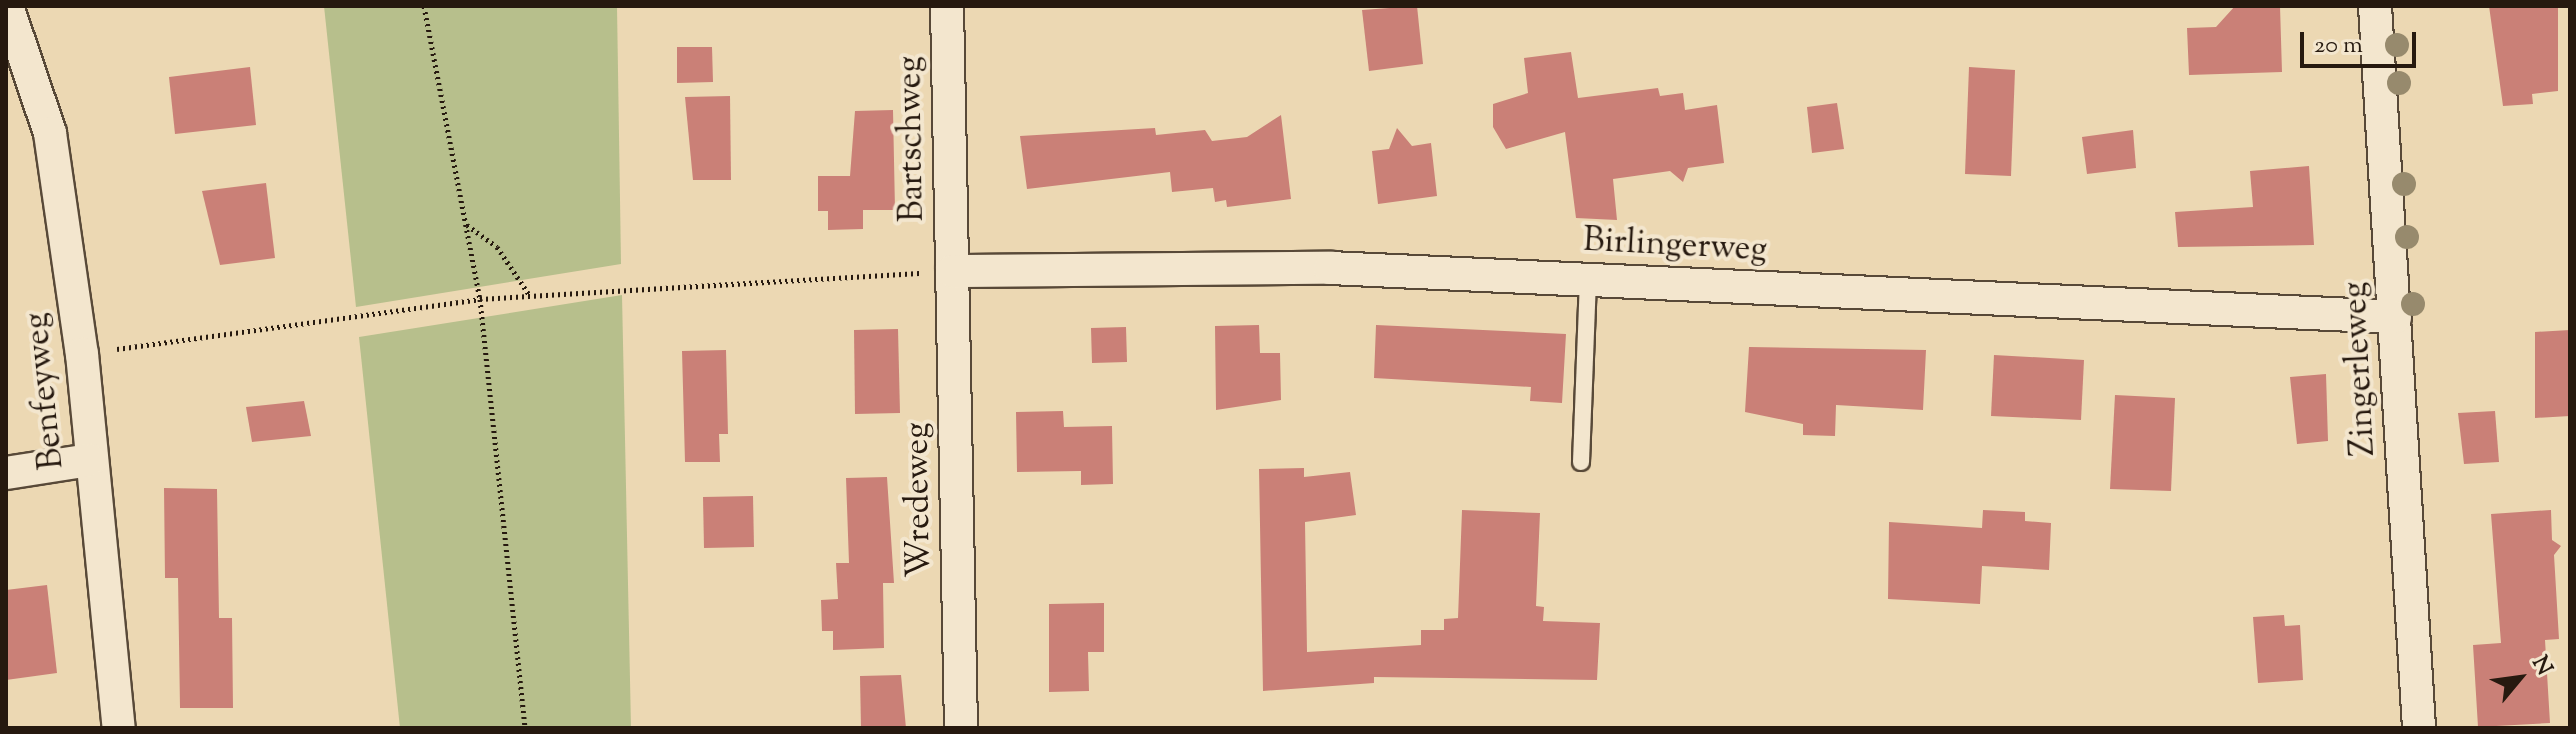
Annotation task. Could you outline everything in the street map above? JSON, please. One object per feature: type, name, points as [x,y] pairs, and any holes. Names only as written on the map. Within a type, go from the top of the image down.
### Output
[{"type":"street","name":"Benfeyweg","points":[[7,6],[50,133],[82,354],[90,460],[119,728]]},
{"type":"street","name":"Bartschweg","points":[[947,6],[952,271]]},
{"type":"street","name":"Zingerleweg","points":[[2375,6],[2419,728]]},
{"type":"street","name":"Birlingerweg","points":[[952,271],[1330,268],[2395,317]]},
{"type":"street","name":"Wredeweg","points":[[952,271],[961,728]]},
{"type":"street","points":[[6,473],[90,460]]},
{"type":"lane","points":[[1581,462],[1588,280]]},
{"type":"path","points":[[424,6],[480,299],[525,728]]},
{"type":"path","points":[[466,224],[497,247],[530,296]]},
{"type":"path","points":[[82,354],[480,299],[952,271]]},
{"type":"green space","points":[[324,6],[617,6],[621,264],[356,307]]},
{"type":"green space","points":[[622,295],[631,728],[400,728],[359,337]]},
{"type":"building","points":[[1417,6],[1423,64],[1369,71],[1362,10]]},
{"type":"building","points":[[2235,6],[2280,6],[2282,72],[2189,75],[2187,28],[2216,27]]},
{"type":"building","points":[[2489,6],[2558,6],[2558,91],[2532,94],[2533,104],[2503,106]]},
{"type":"building","points":[[677,47],[712,47],[713,82],[677,83]]},
{"type":"building","points":[[1571,52],[1578,98],[1658,88],[1660,96],[1683,93],[1685,110],[1717,105],[1724,163],[1688,168],[1683,182],[1670,171],[1613,179],[1617,220],[1576,218],[1565,132],[1506,149],[1493,127],[1493,104],[1528,93],[1524,58]]},
{"type":"building","points":[[250,67],[256,125],[175,134],[169,77]]},
{"type":"building","points":[[1969,67],[2015,70],[2011,176],[1965,174]]},
{"type":"building","points":[[730,96],[731,180],[693,180],[685,97]]},
{"type":"building","points":[[1837,103],[1844,149],[1812,153],[1807,107]]},
{"type":"building","points":[[893,110],[895,210],[863,210],[863,229],[828,230],[828,211],[818,211],[818,176],[850,176],[855,111]]},
{"type":"building","points":[[1281,115],[1291,199],[1227,207],[1226,200],[1215,202],[1213,188],[1172,192],[1170,172],[1027,189],[1020,136],[1155,128],[1156,135],[1205,130],[1212,141],[1247,137]]},
{"type":"building","points":[[1397,128],[1412,146],[1431,143],[1437,196],[1378,204],[1372,151],[1389,149]]},
{"type":"building","points":[[2133,130],[2136,168],[2087,174],[2082,137]]},
{"type":"building","points":[[2309,166],[2314,245],[2178,247],[2175,212],[2253,207],[2250,171]]},
{"type":"building","points":[[266,183],[275,258],[220,265],[202,191]]},
{"type":"building","points":[[1259,325],[1260,353],[1280,353],[1281,400],[1216,410],[1215,326]]},
{"type":"building","points":[[1376,325],[1566,334],[1562,403],[1530,401],[1531,387],[1374,378]]},
{"type":"building","points":[[1126,327],[1127,362],[1092,363],[1091,328]]},
{"type":"building","points":[[898,329],[900,413],[855,414],[854,330]]},
{"type":"building","points":[[2570,330],[2570,416],[2535,418],[2535,332]]},
{"type":"building","points":[[1749,347],[1926,350],[1923,410],[1836,405],[1835,436],[1803,435],[1803,424],[1745,412]]},
{"type":"building","points":[[726,350],[728,434],[719,434],[720,462],[685,462],[682,351]]},
{"type":"building","points":[[1994,355],[2084,360],[2081,420],[1991,416]]},
{"type":"building","points":[[2326,374],[2328,441],[2297,444],[2290,377]]},
{"type":"building","points":[[2115,395],[2175,398],[2171,491],[2110,489]]},
{"type":"building","points":[[304,401],[311,436],[252,442],[246,407]]},
{"type":"building","points":[[1063,411],[1064,427],[1112,426],[1113,484],[1081,485],[1081,471],[1017,472],[1016,412]]},
{"type":"building","points":[[2495,411],[2499,462],[2464,464],[2458,413]]},
{"type":"building","points":[[1304,468],[1304,477],[1350,472],[1356,515],[1305,522],[1307,652],[1421,645],[1421,630],[1444,630],[1444,619],[1458,618],[1462,510],[1540,513],[1536,606],[1544,607],[1543,621],[1600,623],[1597,680],[1374,677],[1374,683],[1263,691],[1259,469]]},
{"type":"building","points":[[887,477],[894,583],[883,583],[884,648],[833,650],[833,631],[822,631],[821,600],[838,599],[836,563],[849,563],[846,478]]},
{"type":"building","points":[[164,488],[217,489],[219,618],[232,618],[233,708],[180,708],[178,578],[165,578]]},
{"type":"building","points":[[753,496],[754,547],[704,548],[703,497]]},
{"type":"building","points":[[1983,510],[2025,512],[2025,521],[2051,523],[2049,570],[1982,566],[1980,604],[1888,599],[1889,522],[1982,528]]},
{"type":"building","points":[[2551,510],[2552,540],[2561,546],[2554,555],[2559,639],[2545,640],[2550,723],[2478,727],[2473,645],[2501,643],[2491,514]]},
{"type":"building","points":[[47,585],[57,673],[6,680],[6,590]]},
{"type":"building","points":[[1104,603],[1104,652],[1088,652],[1089,691],[1049,692],[1049,604]]},
{"type":"building","points":[[2284,615],[2285,626],[2300,625],[2303,680],[2258,683],[2253,617]]},
{"type":"building","points":[[901,675],[906,728],[861,728],[860,676]]}]
